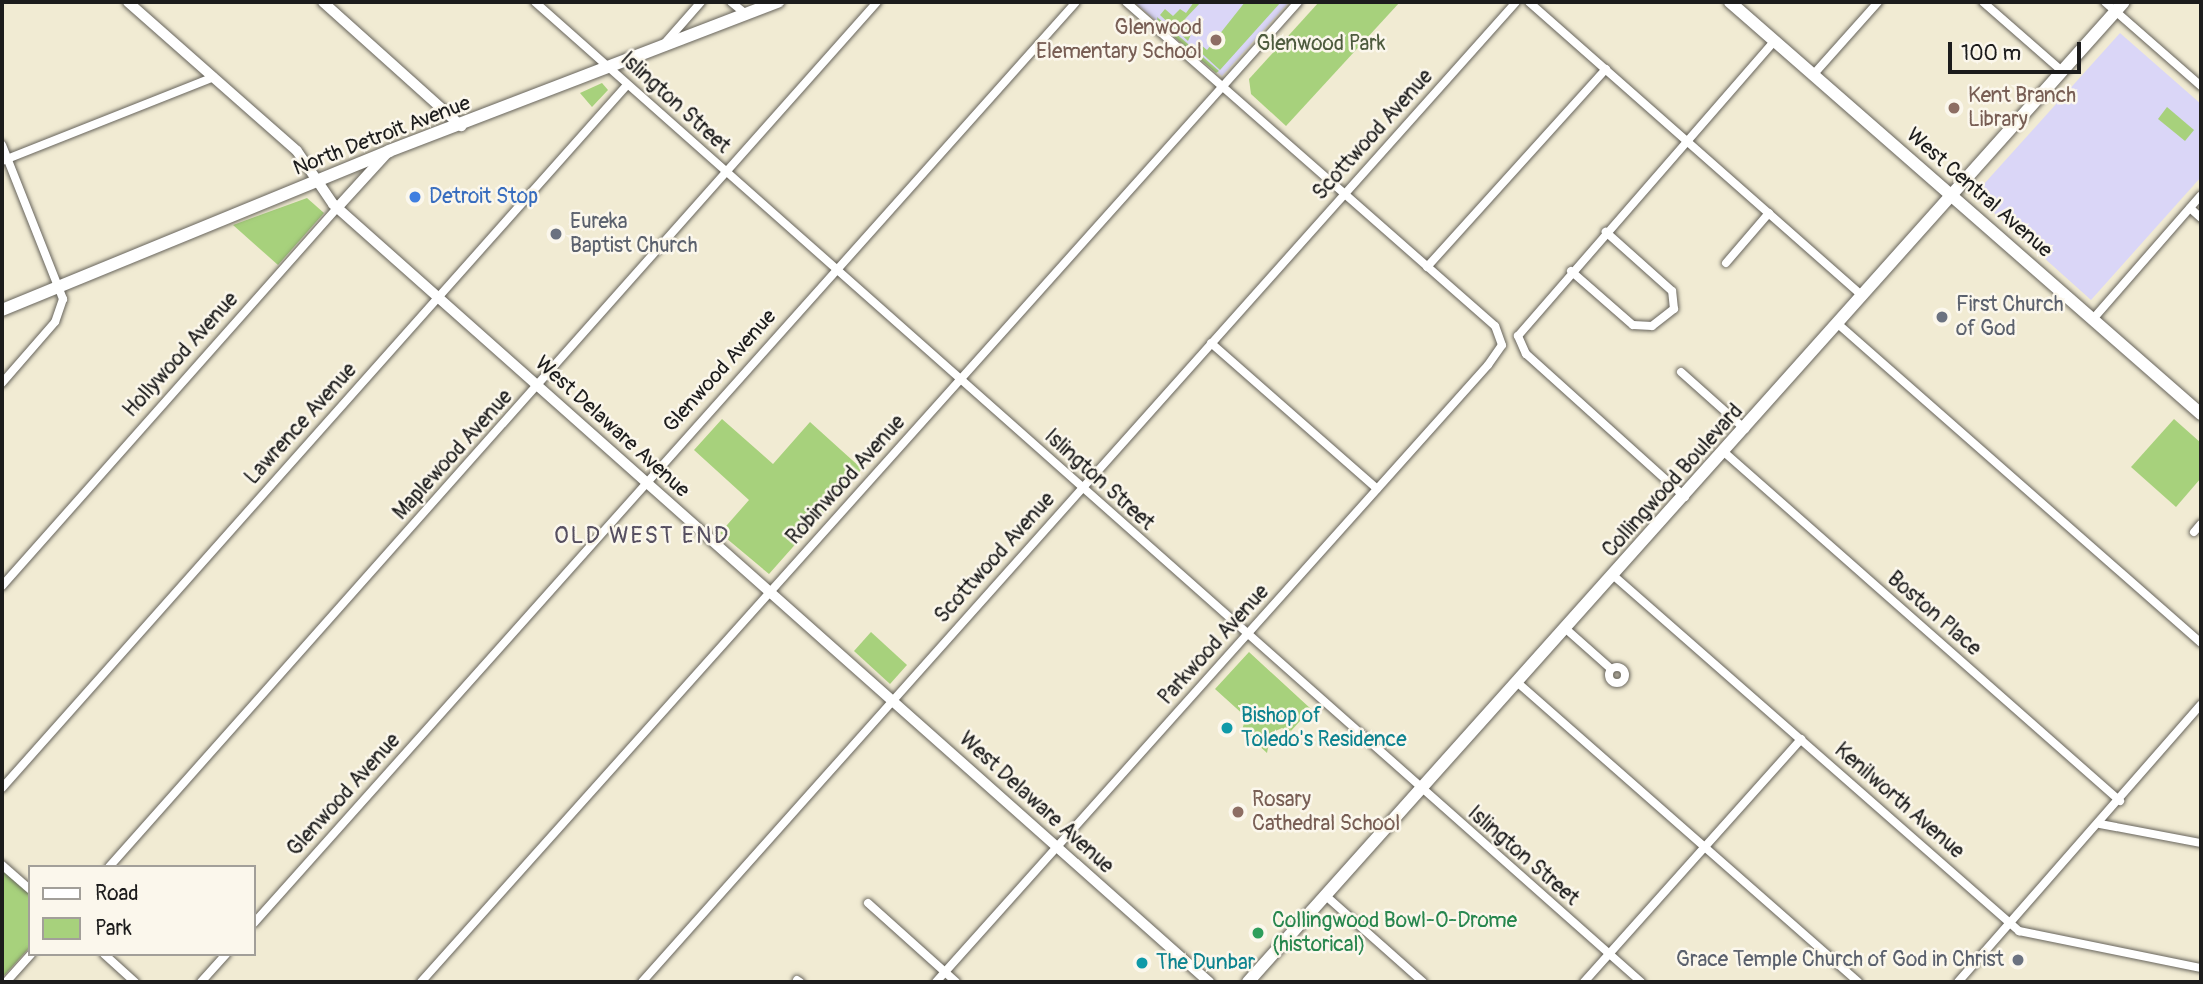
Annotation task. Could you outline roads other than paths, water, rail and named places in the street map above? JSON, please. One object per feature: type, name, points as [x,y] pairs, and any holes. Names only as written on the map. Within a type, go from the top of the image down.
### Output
[{"type":"main road","name":"North Detroit Avenue","points":[[2,310],[317,180],[778,2]]},
{"type":"main road","name":"West Central Avenue","points":[[1730,2],[2201,414]]},
{"type":"main road","name":"Collingwood Boulevard","points":[[1248,982],[1685,497],[2120,6]]},
{"type":"street","name":"West Delaware Avenue","points":[[128,2],[297,151],[337,208],[1209,982]]},
{"type":"street","points":[[323,2],[461,126]]},
{"type":"street","name":"Islington Street","points":[[535,2],[1421,790],[1641,982]]},
{"type":"street","points":[[661,48],[701,2]]},
{"type":"street","points":[[732,2],[746,14]]},
{"type":"street","name":"Maplewood Avenue","points":[[111,865],[877,2]]},
{"type":"street","name":"Glenwood Avenue","points":[[256,921],[1076,2]]},
{"type":"street","points":[[1126,2],[1427,267],[1606,69]]},
{"type":"street","name":"Robinwood Avenue","points":[[421,982],[1298,2]]},
{"type":"street","name":"Scottwood Avenue","points":[[644,982],[1516,2]]},
{"type":"street","points":[[1529,2],[1863,296]]},
{"type":"street","points":[[1813,75],[1878,2]]},
{"type":"street","points":[[1983,2],[2063,72]]},
{"type":"street","points":[[2105,2],[2120,6],[2201,86]]},
{"type":"street","points":[[1685,497],[1526,354],[1518,340],[1520,329],[1774,41]]},
{"type":"street","points":[[4,160],[214,78]]},
{"type":"street","name":"Lawrence Avenue","points":[[2,788],[628,85]]},
{"type":"street","points":[[2,145],[4,160],[60,286],[63,299],[55,322],[2,383]]},
{"type":"street","name":"Hollywood Avenue","points":[[2,586],[389,152]]},
{"type":"street","points":[[2093,319],[2201,195]]},
{"type":"street","points":[[2190,208],[2201,218]]},
{"type":"street","points":[[1726,263],[1769,213]]},
{"type":"street","points":[[1571,271],[1633,325],[1652,326],[1674,309],[1677,299],[1672,291],[1606,232]]},
{"type":"street","name":"Parkwood Avenue","points":[[936,982],[1501,348],[1495,326],[1427,267]]},
{"type":"street","points":[[1838,324],[2201,643]]},
{"type":"street","points":[[1211,343],[1377,489]]},
{"type":"street","points":[[1681,372],[1745,429]]},
{"type":"street","name":"Boston Place","points":[[1724,452],[2120,801]]},
{"type":"street","points":[[2194,532],[2201,524]]},
{"type":"street","name":"Kenilworth Avenue","points":[[1614,576],[2011,923],[2030,936],[2201,968]]},
{"type":"street","points":[[1566,629],[1611,669]]},
{"type":"street","points":[[1518,683],[1858,982]]},
{"type":"street","points":[[1958,982],[2100,824],[2201,705]]},
{"type":"street","points":[[1584,982],[1801,739]]},
{"type":"street","points":[[2100,824],[2201,843]]},
{"type":"street","points":[[2,865],[28,887]]},
{"type":"street","points":[[1326,897],[1423,982]]},
{"type":"street","points":[[868,903],[956,982]]},
{"type":"street","points":[[6,982],[29,956]]},
{"type":"street","points":[[106,956],[135,982]]},
{"type":"street","points":[[201,982],[224,956]]},
{"type":"place","name":"Glenwood Elementary School","points":[[1216,40]]},
{"type":"place","name":"Kent Branch Library","points":[[1954,108]]},
{"type":"place","name":"Detroit Stop","points":[[415,197]]},
{"type":"place","name":"Eureka Baptist Church","points":[[556,234]]},
{"type":"place","name":"First Church of God","points":[[1942,317]]},
{"type":"place","name":"Bishop of Toledo's Residence","points":[[1227,728]]},
{"type":"place","name":"Rosary Cathedral School","points":[[1238,812]]},
{"type":"place","name":"Collingwood Bowl-O-Drome (historical)","points":[[1258,933]]},
{"type":"place","name":"Grace Temple Church of God in Christ","points":[[2018,960]]},
{"type":"place","name":"The Dunbar","points":[[1142,963]]},
{"type":"district","name":"OLD WEST END","points":[[642,536]]},
{"type":"park label","name":"Glenwood Park","points":[[1321,44]]}]
